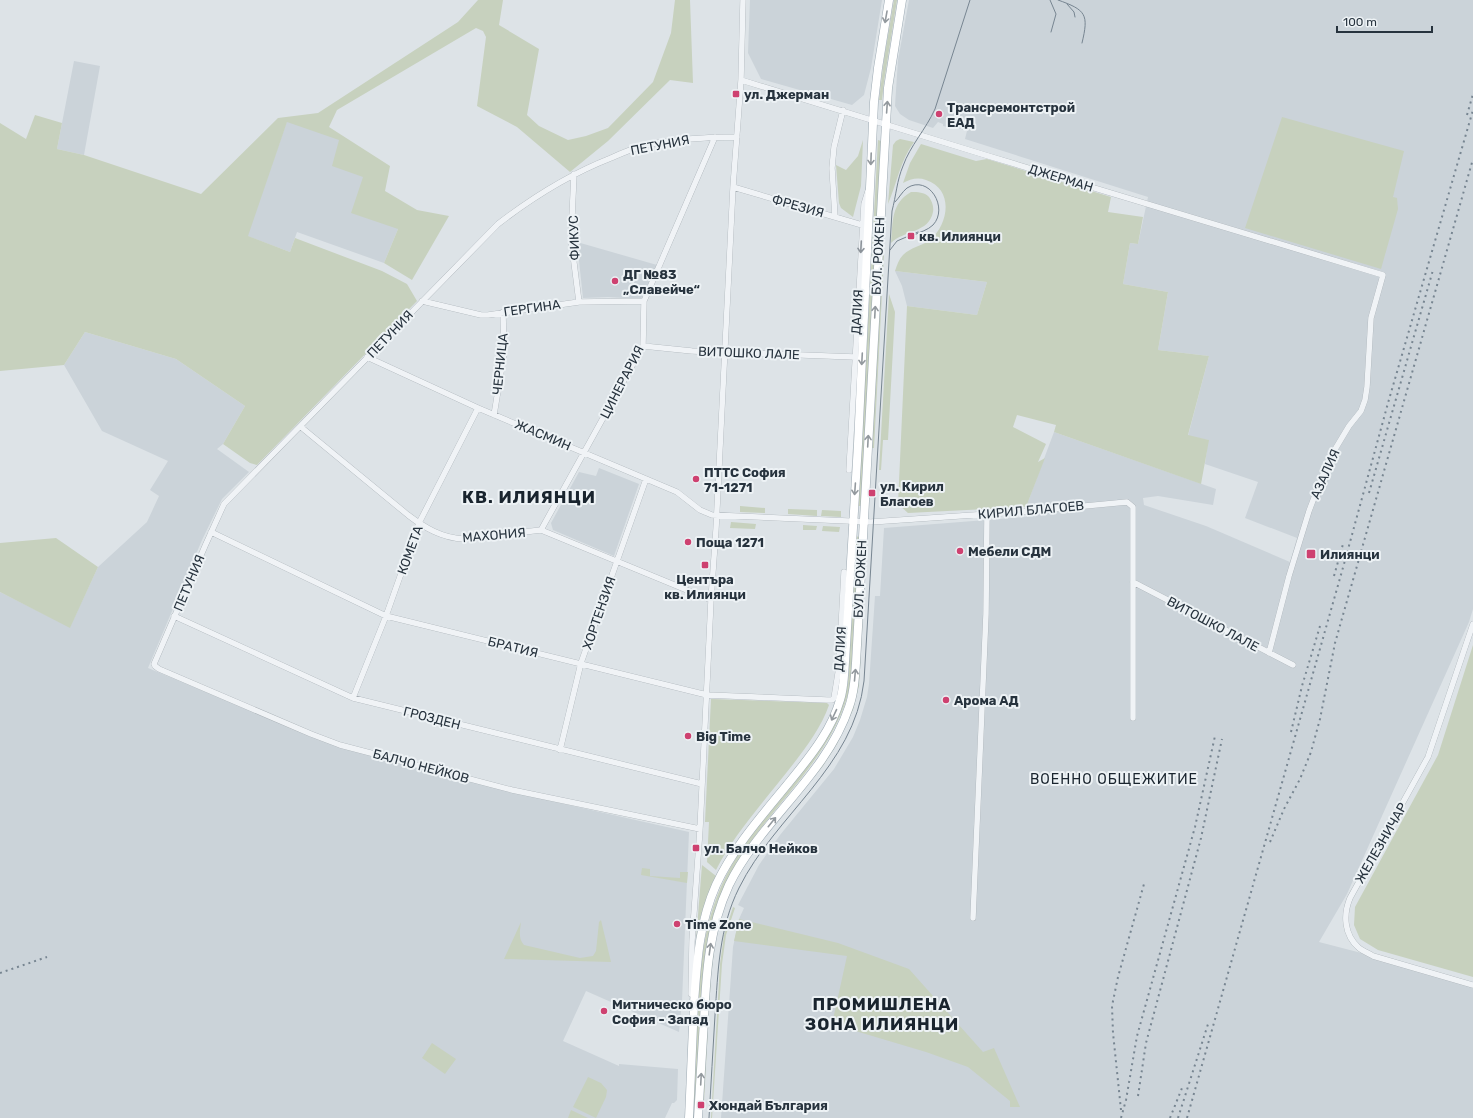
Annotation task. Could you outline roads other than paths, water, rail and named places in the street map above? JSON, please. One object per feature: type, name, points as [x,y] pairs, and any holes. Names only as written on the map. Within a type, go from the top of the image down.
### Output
[{"type":"main road","name":"БУЛ. РОЖЕН","points":[[689,1118],[693,1026],[700,941],[705,916],[716,886],[728,861],[738,846],[815,748],[828,727],[840,701],[844,678],[846,596],[853,522],[854,443],[871,181],[873,120],[878,68],[889,0]]},
{"type":"main road","name":"БУЛ. РОЖЕН","points":[[698,1118],[706,982],[711,942],[717,917],[729,886],[741,863],[825,754],[841,727],[852,696],[885,124],[890,70],[902,0]]},
{"type":"street","name":"БУЛ. РОЖЕН","points":[[693,1026],[691,971],[700,829],[710,600],[716,515],[733,187],[741,80],[743,0]]},
{"type":"street","name":"ДЖЕРМАН","points":[[741,80],[1124,197],[1383,274]]},
{"type":"street","points":[[835,217],[832,168],[834,147],[843,110]]},
{"type":"street","name":"ЦИНЕРАРИЯ","points":[[541,530],[643,346],[644,301],[715,137]]},
{"type":"street","name":"ПЕТУНИЯ","points":[[155,666],[155,662],[174,616],[211,532],[227,501],[498,224],[522,205],[574,174],[620,154],[645,146],[698,138],[737,137]]},
{"type":"street","name":"ФИКУС","points":[[574,174],[571,239],[579,302]]},
{"type":"street","name":"ДАЛИЯ","points":[[849,470],[854,443],[855,357],[862,225],[864,204],[871,181]]},
{"type":"street","name":"ФРЕЗИЯ","points":[[733,187],[862,225]]},
{"type":"street","name":"АЗАЛИЯ","points":[[1269,653],[1307,518],[1323,473],[1328,461],[1349,426],[1361,411],[1365,400],[1371,318],[1383,274]]},
{"type":"street","name":"ГЕРГИНА","points":[[422,301],[481,315],[579,302],[644,301]]},
{"type":"street","name":"ЧЕРНИЦА","points":[[494,415],[504,354],[503,312]]},
{"type":"street","name":"ВИТОШКО ЛАЛЕ","points":[[643,346],[692,351],[855,357]]},
{"type":"street","name":"ЖАСМИН","points":[[367,357],[494,415],[677,492],[706,513],[716,515]]},
{"type":"street","name":"КОМЕТА","points":[[353,698],[386,616],[419,523],[478,408]]},
{"type":"street","name":"МАХОНИЯ","points":[[301,427],[419,523],[439,534],[455,538],[479,538],[541,530],[710,600]]},
{"type":"street","name":"ХОРТЕНЗИЯ","points":[[560,750],[581,663],[646,479]]},
{"type":"street","name":"КИРИЛ БЛАГОЕВ","points":[[716,515],[863,522],[987,514],[1128,502],[1133,507],[1133,718]]},
{"type":"street","points":[[973,918],[986,614],[987,514]]},
{"type":"street","name":"БРАТИЯ","points":[[211,532],[386,616],[707,695],[832,700]]},
{"type":"street","name":"ДАЛИЯ","points":[[832,700],[835,694],[840,667],[846,596],[844,572]]},
{"type":"street","name":"ВИТОШКО ЛАЛЕ","points":[[1134,582],[1293,665]]},
{"type":"street","name":"ГРОЗДЕН","points":[[174,616],[353,698],[702,784]]},
{"type":"street","name":"ЖЕЛЕЗНИЧАР","points":[[1473,624],[1428,758],[1350,898],[1345,915],[1346,927],[1351,938],[1359,948],[1373,956],[1473,985]]},
{"type":"street","name":"БАЛЧО НЕЙКОВ","points":[[155,666],[304,731],[340,745],[512,790],[700,829]]},
{"type":"tram line","points":[[709,1118],[719,966],[723,934],[732,903],[754,862],[772,837],[830,765],[845,739],[857,712],[864,681],[892,211],[901,171],[910,151],[935,109],[970,0]]},
{"type":"tram line","points":[[1050,0],[1056,14],[1051,32]]},
{"type":"tram line","points":[[1058,0],[1075,7],[1083,14],[1085,25],[1082,43]]},
{"type":"tram line","points":[[1067,4],[1074,12],[1075,17]]},
{"type":"tram line","points":[[895,202],[907,188],[915,185],[923,185],[934,195],[938,202],[939,210],[937,218],[931,227],[914,235]]},
{"type":"tram line","points":[[890,250],[897,241],[918,232]]},
{"type":"railway","points":[[1467,115],[1473,94]]},
{"type":"railway","points":[[1187,1118],[1344,564],[1388,403],[1473,110]]},
{"type":"railway","points":[[1270,842],[1311,752],[1320,719],[1335,643],[1473,159]]},
{"type":"railway","points":[[1369,493],[1433,270]]},
{"type":"railway","points":[[1334,576],[1343,544]]},
{"type":"railway","points":[[1291,732],[1302,686],[1320,626]]},
{"type":"railway","points":[[1121,1118],[1126,1100],[1137,1036],[1195,827],[1215,736]]},
{"type":"railway","points":[[1138,1096],[1146,1043],[1201,838],[1222,739]]},
{"type":"railway","points":[[1121,1110],[1113,1033],[1112,1006],[1118,977],[1144,884]]},
{"type":"railway","points":[[0,973],[47,957]]},
{"type":"railway","points":[[1178,1118],[1209,1021]]},
{"type":"railway","points":[[1170,1118],[1182,1088]]},
{"type":"place","name":"ул. Джерман","points":[[736,94]]},
{"type":"place","name":"Трансремонтстрой ЕАД","points":[[939,114]]},
{"type":"place","name":"кв. Илиянци","points":[[911,236]]},
{"type":"place","name":"ДГ №83 „Славейче“","points":[[615,281]]},
{"type":"place","name":"ПТТС София 71-1271","points":[[696,479]]},
{"type":"place","name":"ул. Кирил Благоев","points":[[872,493]]},
{"type":"place","name":"Поща 1271","points":[[688,542]]},
{"type":"place","name":"Мебели СДМ","points":[[960,551]]},
{"type":"place","name":"Илиянци","points":[[1311,554]]},
{"type":"place","name":"Центъра кв. Илиянци","points":[[705,565]]},
{"type":"place","name":"Арома АД","points":[[946,700]]},
{"type":"place","name":"Big Time","points":[[688,736]]},
{"type":"place","name":"ул. Балчо Нейков","points":[[696,848]]},
{"type":"place","name":"Time Zone","points":[[677,924]]},
{"type":"place","name":"Митническо бюро София - Запад","points":[[604,1011]]},
{"type":"place","name":"Хюндай България","points":[[701,1105]]},
{"type":"district","name":"КВ. ИЛИЯНЦИ","points":[[529,497]]},
{"type":"district","name":"ВОЕННО ОБЩЕЖИТИЕ","points":[[1114,779]]},
{"type":"district","name":"ПРОМИШЛЕНА ЗОНА ИЛИЯНЦИ","points":[[882,1014]]}]
